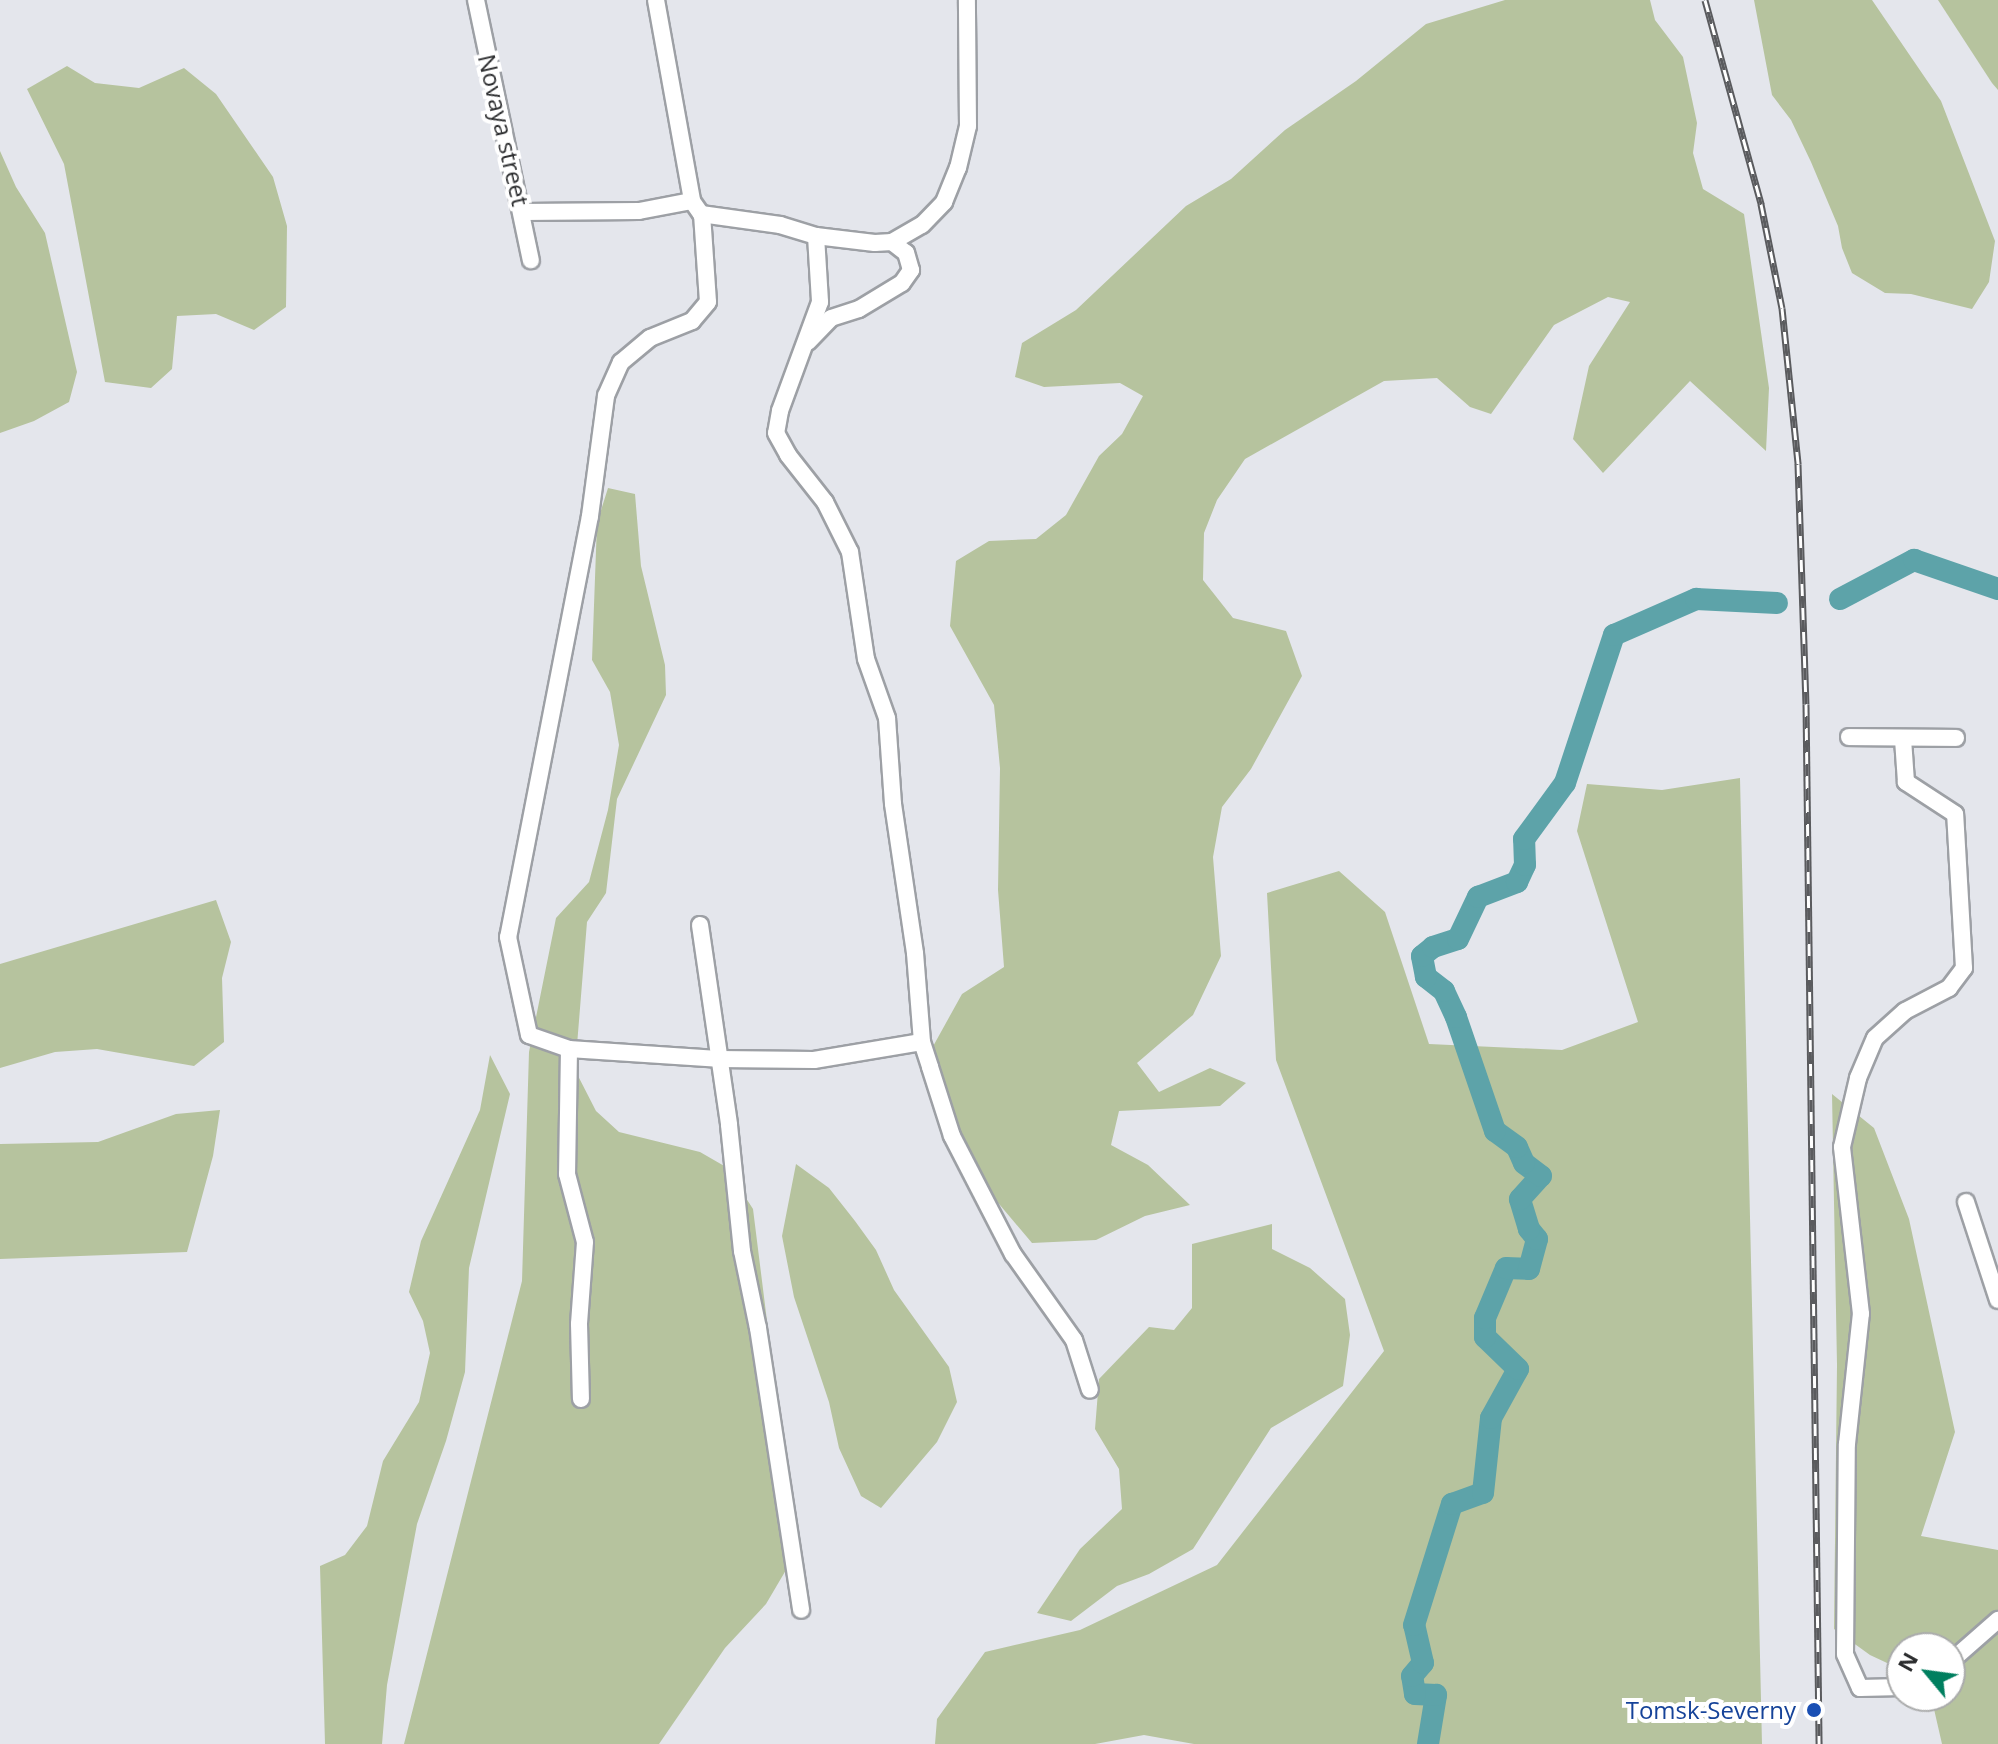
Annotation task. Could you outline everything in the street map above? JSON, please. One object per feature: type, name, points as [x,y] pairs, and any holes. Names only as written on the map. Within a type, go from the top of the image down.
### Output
[{"type":"street","name":"Novaya street","points":[[476,0],[531,260]]},
{"type":"street","points":[[656,0],[697,208],[708,302],[692,321],[650,338],[621,362],[606,396],[590,516],[508,937],[529,1035],[569,1049],[718,1059],[814,1060],[922,1042]]},
{"type":"street","points":[[523,212],[697,208],[780,225],[816,236],[854,242],[892,242],[922,225],[934,213],[951,185],[968,126],[967,0]]},
{"type":"street","points":[[816,236],[820,302],[780,411],[776,433],[788,455],[825,502],[850,552],[866,659],[887,718],[893,804],[915,953],[922,1042],[952,1136],[1013,1254],[1074,1340],[1090,1390]]},
{"type":"street","points":[[804,346],[831,318],[859,309],[902,283],[911,270],[906,253],[892,242]]},
{"type":"street","points":[[1849,737],[1956,738]]},
{"type":"street","points":[[1886,1687],[1860,1688],[1845,1654],[1847,1444],[1861,1314],[1842,1147],[1858,1078],[1875,1038],[1905,1011],[1949,988],[1964,968],[1955,814],[1906,782],[1903,739]]},
{"type":"street","points":[[700,925],[742,1251],[758,1328],[801,1610]]},
{"type":"street","points":[[569,1049],[567,1174],[585,1242],[579,1324],[581,1399]]},
{"type":"street","points":[[1966,1202],[1998,1300]]},
{"type":"street","points":[[1966,1648],[1998,1620]]},
{"type":"green space","points":[[1505,0],[1650,0],[1655,20],[1683,57],[1697,123],[1693,153],[1703,189],[1744,214],[1769,388],[1766,451],[1690,381],[1603,473],[1573,439],[1589,366],[1630,302],[1608,297],[1554,325],[1491,414],[1470,407],[1437,378],[1384,381],[1245,459],[1217,500],[1204,533],[1203,580],[1233,618],[1286,631],[1302,676],[1251,769],[1222,807],[1213,857],[1221,956],[1193,1015],[1137,1063],[1159,1092],[1210,1068],[1246,1083],[1220,1106],[1119,1111],[1111,1145],[1148,1165],[1190,1205],[1145,1216],[1096,1240],[1032,1243],[989,1192],[939,1115],[931,1050],[962,994],[1004,967],[998,890],[1000,768],[994,705],[950,626],[956,561],[989,541],[1036,539],[1066,515],[1099,456],[1122,434],[1143,396],[1120,383],[1044,387],[1015,377],[1022,343],[1076,310],[1186,206],[1231,179],[1285,130],[1356,81],[1426,24]]},
{"type":"green space","points":[[1754,0],[1872,0],[1941,101],[1995,241],[1989,282],[1972,309],[1911,294],[1885,293],[1852,273],[1842,248],[1838,226],[1811,162],[1791,120],[1772,95]]},
{"type":"green space","points":[[1938,0],[1998,0],[1998,90],[1992,83]]},
{"type":"green space","points":[[67,66],[95,83],[139,88],[184,68],[216,94],[273,177],[287,226],[286,307],[254,330],[216,314],[177,316],[172,369],[151,388],[105,382],[64,164],[27,89]]},
{"type":"green space","points":[[0,151],[16,187],[45,233],[77,372],[69,402],[34,421],[0,433]]},
{"type":"green space","points":[[608,488],[635,494],[641,566],[665,665],[666,695],[617,799],[606,893],[587,922],[575,1070],[596,1111],[619,1132],[700,1152],[726,1167],[753,1209],[796,1553],[766,1604],[725,1648],[659,1744],[404,1744],[522,1281],[529,1052],[556,918],[589,882],[608,810],[619,745],[610,692],[592,660],[597,523]]},
{"type":"green space","points":[[1740,778],[1762,1744],[1194,1744],[1144,1735],[1095,1744],[935,1744],[937,1719],[985,1652],[1080,1630],[1217,1565],[1384,1351],[1276,1060],[1267,893],[1339,871],[1385,912],[1429,1044],[1562,1050],[1638,1022],[1577,831],[1587,784],[1662,790]]},
{"type":"green space","points":[[216,900],[231,942],[222,978],[224,1042],[194,1066],[97,1049],[55,1052],[0,1068],[0,964]]},
{"type":"green space","points":[[490,1055],[510,1094],[469,1268],[465,1372],[446,1441],[417,1524],[387,1685],[382,1744],[325,1744],[320,1566],[345,1555],[367,1526],[383,1461],[419,1402],[430,1353],[423,1321],[409,1292],[421,1241],[480,1110]]},
{"type":"green space","points":[[1832,1094],[1874,1128],[1909,1219],[1955,1432],[1921,1536],[1998,1550],[1998,1744],[1942,1744],[1935,1712],[1966,1712],[1966,1632],[1886,1632],[1886,1662],[1834,1629],[1837,1365]]},
{"type":"green space","points":[[220,1110],[213,1156],[187,1252],[0,1259],[0,1144],[98,1142],[176,1114]]},
{"type":"green space","points":[[796,1164],[829,1188],[855,1221],[876,1250],[894,1290],[949,1367],[957,1402],[937,1442],[881,1508],[861,1496],[839,1448],[829,1402],[794,1297],[782,1236]]},
{"type":"green space","points":[[1272,1224],[1272,1249],[1310,1268],[1345,1299],[1350,1335],[1343,1386],[1271,1428],[1193,1549],[1149,1574],[1117,1586],[1071,1621],[1037,1613],[1080,1549],[1122,1509],[1119,1469],[1095,1429],[1099,1379],[1149,1327],[1174,1330],[1192,1308],[1192,1244]]},
{"type":"waterway","points":[[1840,599],[1914,560],[1998,589]]},
{"type":"waterway","points":[[1428,1744],[1436,1695],[1415,1694],[1412,1676],[1423,1663],[1414,1625],[1452,1504],[1483,1493],[1491,1418],[1518,1369],[1485,1337],[1485,1318],[1506,1268],[1529,1269],[1537,1239],[1529,1229],[1520,1199],[1541,1176],[1524,1163],[1517,1147],[1495,1131],[1456,1017],[1444,991],[1426,977],[1422,956],[1433,947],[1458,939],[1478,897],[1517,882],[1525,865],[1524,839],[1565,783],[1614,635],[1696,599],[1777,603]]},
{"type":"railway","points":[[1705,0],[1761,204],[1782,308],[1798,464],[1806,704],[1819,1744]]},
{"type":"place","name":"Tomsk-Severny","points":[[1814,1710]]}]
